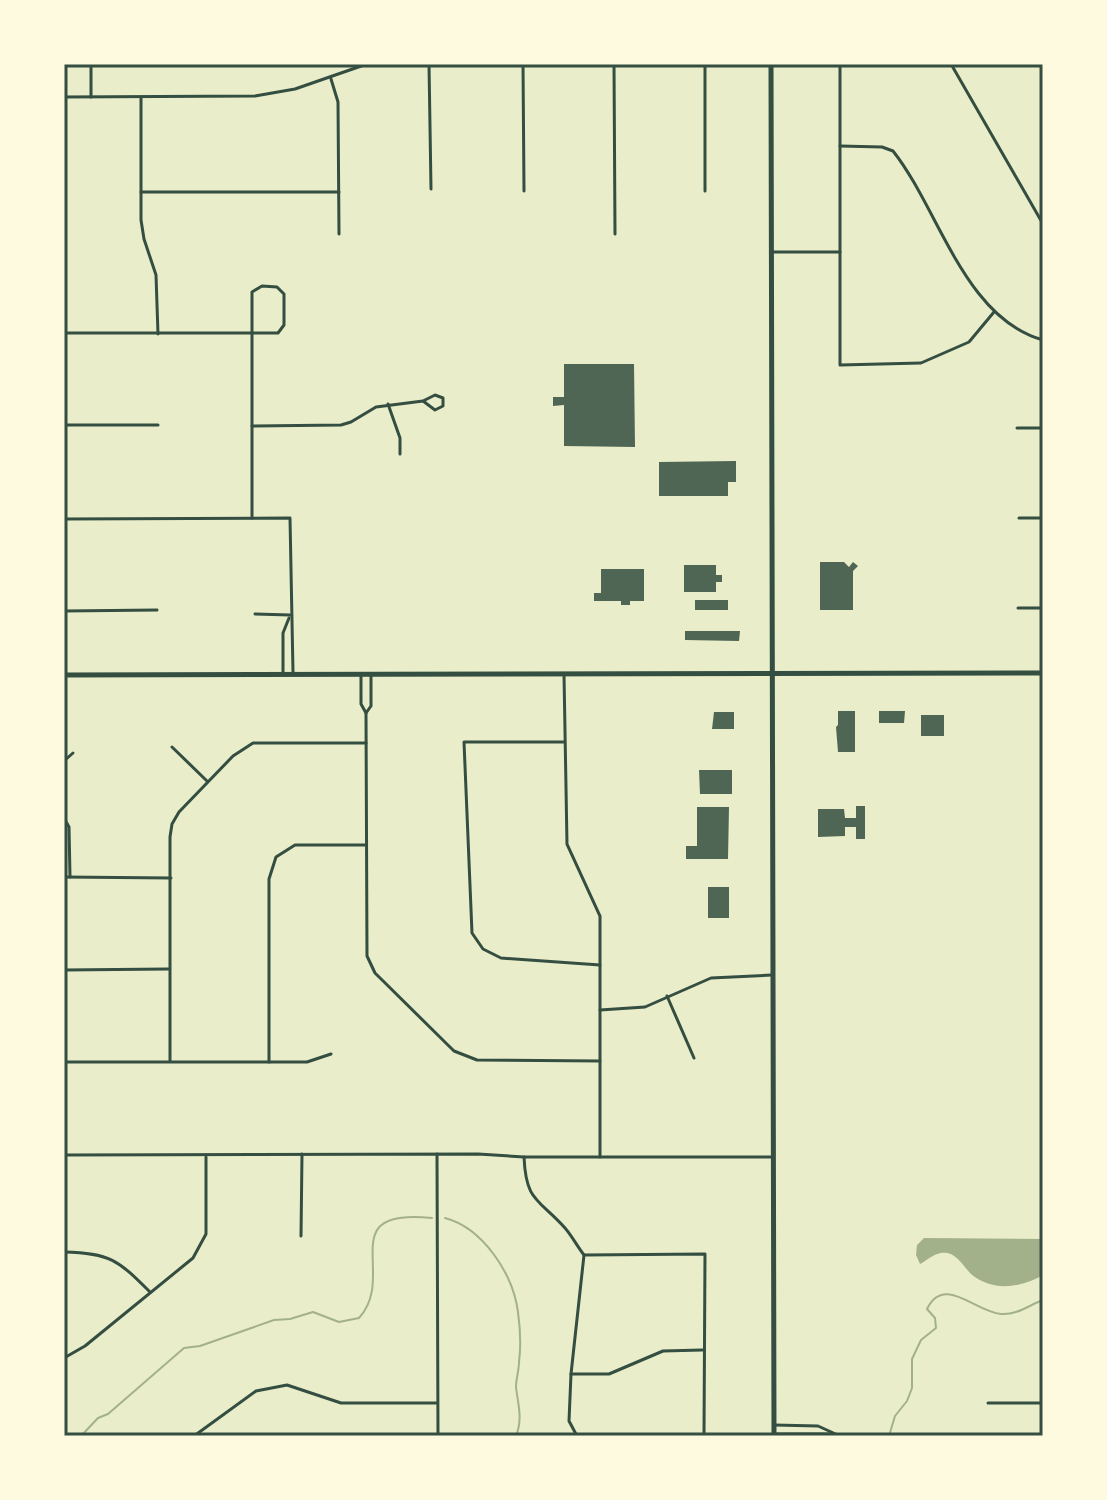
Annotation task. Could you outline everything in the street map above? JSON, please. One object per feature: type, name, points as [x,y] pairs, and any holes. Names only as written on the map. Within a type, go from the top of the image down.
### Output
[{"type":"main road","points":[[771,64],[774,1435]]},
{"type":"main road","points":[[64,675],[1043,673]]},
{"type":"street","points":[[91,64],[91,97]]},
{"type":"street","points":[[64,97],[255,96],[295,89],[367,64]]},
{"type":"street","points":[[429,64],[431,189]]},
{"type":"street","points":[[523,64],[524,191]]},
{"type":"street","points":[[614,64],[615,234]]},
{"type":"street","points":[[705,64],[705,191]]},
{"type":"street","points":[[840,64],[840,365],[921,363],[969,342],[994,312]]},
{"type":"street","points":[[951,64],[1043,224]]},
{"type":"street","points":[[331,77],[338,102],[339,234]]},
{"type":"street","points":[[141,97],[142,229],[156,275],[158,334]]},
{"type":"street","points":[[840,146],[882,147],[893,151],[966,275],[994,312],[1032,337],[1043,340]]},
{"type":"street","points":[[141,192],[339,192]]},
{"type":"street","points":[[771,252],[840,252]]},
{"type":"street","points":[[64,333],[158,334],[252,333],[278,333],[284,325],[284,294],[277,287],[262,286],[252,292],[252,333],[252,518]]},
{"type":"street","points":[[252,426],[341,425],[388,404],[423,401],[438,395],[443,398],[443,406],[435,410],[423,401]]},
{"type":"street","points":[[388,404],[400,438],[400,454]]},
{"type":"street","points":[[64,425],[158,425]]},
{"type":"street","points":[[1017,428],[1043,428]]},
{"type":"street","points":[[64,519],[290,518],[293,674]]},
{"type":"street","points":[[1019,518],[1043,518]]},
{"type":"street","points":[[1018,608],[1043,608]]},
{"type":"street","points":[[64,611],[157,610]]},
{"type":"street","points":[[255,614],[290,615]]},
{"type":"street","points":[[283,674],[283,633],[290,615]]},
{"type":"street","points":[[361,674],[361,704],[366,713],[367,956],[375,973],[454,1051],[477,1060],[600,1061]]},
{"type":"street","points":[[366,713],[371,706],[371,674]]},
{"type":"street","points":[[564,674],[567,844],[600,916],[600,1157]]},
{"type":"street","points":[[564,742],[464,742],[472,933],[483,949],[501,958],[600,965]]},
{"type":"street","points":[[170,1061],[172,824],[179,812],[233,756],[253,743],[366,743]]},
{"type":"street","points":[[172,747],[207,781]]},
{"type":"street","points":[[64,761],[73,753]]},
{"type":"street","points":[[64,818],[69,827],[70,877]]},
{"type":"street","points":[[269,1062],[269,879],[276,857],[295,845],[365,845]]},
{"type":"street","points":[[64,877],[171,878]]},
{"type":"street","points":[[64,970],[169,969]]},
{"type":"street","points":[[600,1010],[645,1007],[711,978],[772,975]]},
{"type":"street","points":[[667,996],[694,1058]]},
{"type":"street","points":[[64,1062],[307,1062],[331,1054]]},
{"type":"street","points":[[301,1236],[302,1154]]},
{"type":"street","points":[[437,1154],[438,1436]]},
{"type":"street","points":[[64,1155],[773,1157]]},
{"type":"street","points":[[64,1358],[85,1346],[193,1258],[206,1234],[205,1155]]},
{"type":"street","points":[[524,1157],[526,1180],[536,1203],[564,1227],[584,1255],[569,1421],[577,1436]]},
{"type":"street","points":[[64,1252],[92,1252],[120,1262],[150,1292]]},
{"type":"street","points":[[584,1255],[705,1254],[704,1436]]},
{"type":"street","points":[[571,1374],[609,1374],[663,1351],[704,1350]]},
{"type":"street","points":[[194,1436],[256,1391],[287,1385],[341,1403],[437,1403]]},
{"type":"street","points":[[988,1403],[1043,1403]]},
{"type":"street","points":[[774,1425],[818,1426],[838,1435]]},
{"type":"street","points":[[774,1435],[838,1435]]},
{"type":"shaded area","points":[[924,1238],[1043,1239],[1043,1275],[1025,1283],[997,1286],[979,1280],[951,1254],[938,1254],[920,1264],[916,1255],[917,1245]]},
{"type":"building","points":[[564,364],[634,364],[635,447],[564,446],[564,405],[553,406],[553,397],[564,397]]},
{"type":"building","points":[[736,461],[736,482],[728,482],[728,496],[659,496],[659,462]]},
{"type":"building","points":[[820,562],[844,562],[849,567],[853,562],[858,566],[853,571],[853,610],[820,610]]},
{"type":"building","points":[[684,565],[716,565],[716,575],[722,575],[722,582],[716,582],[716,592],[684,592]]},
{"type":"building","points":[[601,569],[644,569],[644,601],[621,605],[621,601],[594,601],[594,593],[601,593]]},
{"type":"building","points":[[695,600],[728,600],[728,610],[695,610]]},
{"type":"building","points":[[685,631],[740,631],[739,641],[685,640]]},
{"type":"building","points":[[838,711],[855,711],[855,752],[838,752]]},
{"type":"building","points":[[879,711],[905,711],[904,723],[879,723]]},
{"type":"building","points":[[714,712],[734,712],[734,729],[712,729]]},
{"type":"building","points":[[921,715],[944,715],[944,736],[921,736]]},
{"type":"building","points":[[699,770],[732,770],[732,794],[700,794]]},
{"type":"building","points":[[856,806],[865,806],[865,839],[856,839],[856,827],[845,827],[845,836],[818,837],[818,809],[844,809],[845,818],[856,818]]},
{"type":"building","points":[[697,807],[729,807],[728,859],[686,859],[686,846],[697,846]]},
{"type":"building","points":[[708,887],[729,887],[729,918],[708,918]]},
{"type":"waterway","points":[[81,1436],[98,1418],[108,1414],[184,1348],[200,1346],[274,1320],[313,1312],[339,1322],[359,1318],[369,1301],[373,1283],[375,1234],[384,1223],[402,1217],[432,1218]]},
{"type":"waterway","points":[[445,1218],[472,1232],[494,1254],[515,1297],[520,1344],[516,1387],[520,1417],[516,1436]]},
{"type":"waterway","points":[[889,1436],[895,1416],[907,1401],[912,1388],[912,1359],[921,1340],[936,1328],[935,1318],[927,1309],[934,1299],[951,1295],[1001,1314],[1018,1311],[1043,1300]]}]
